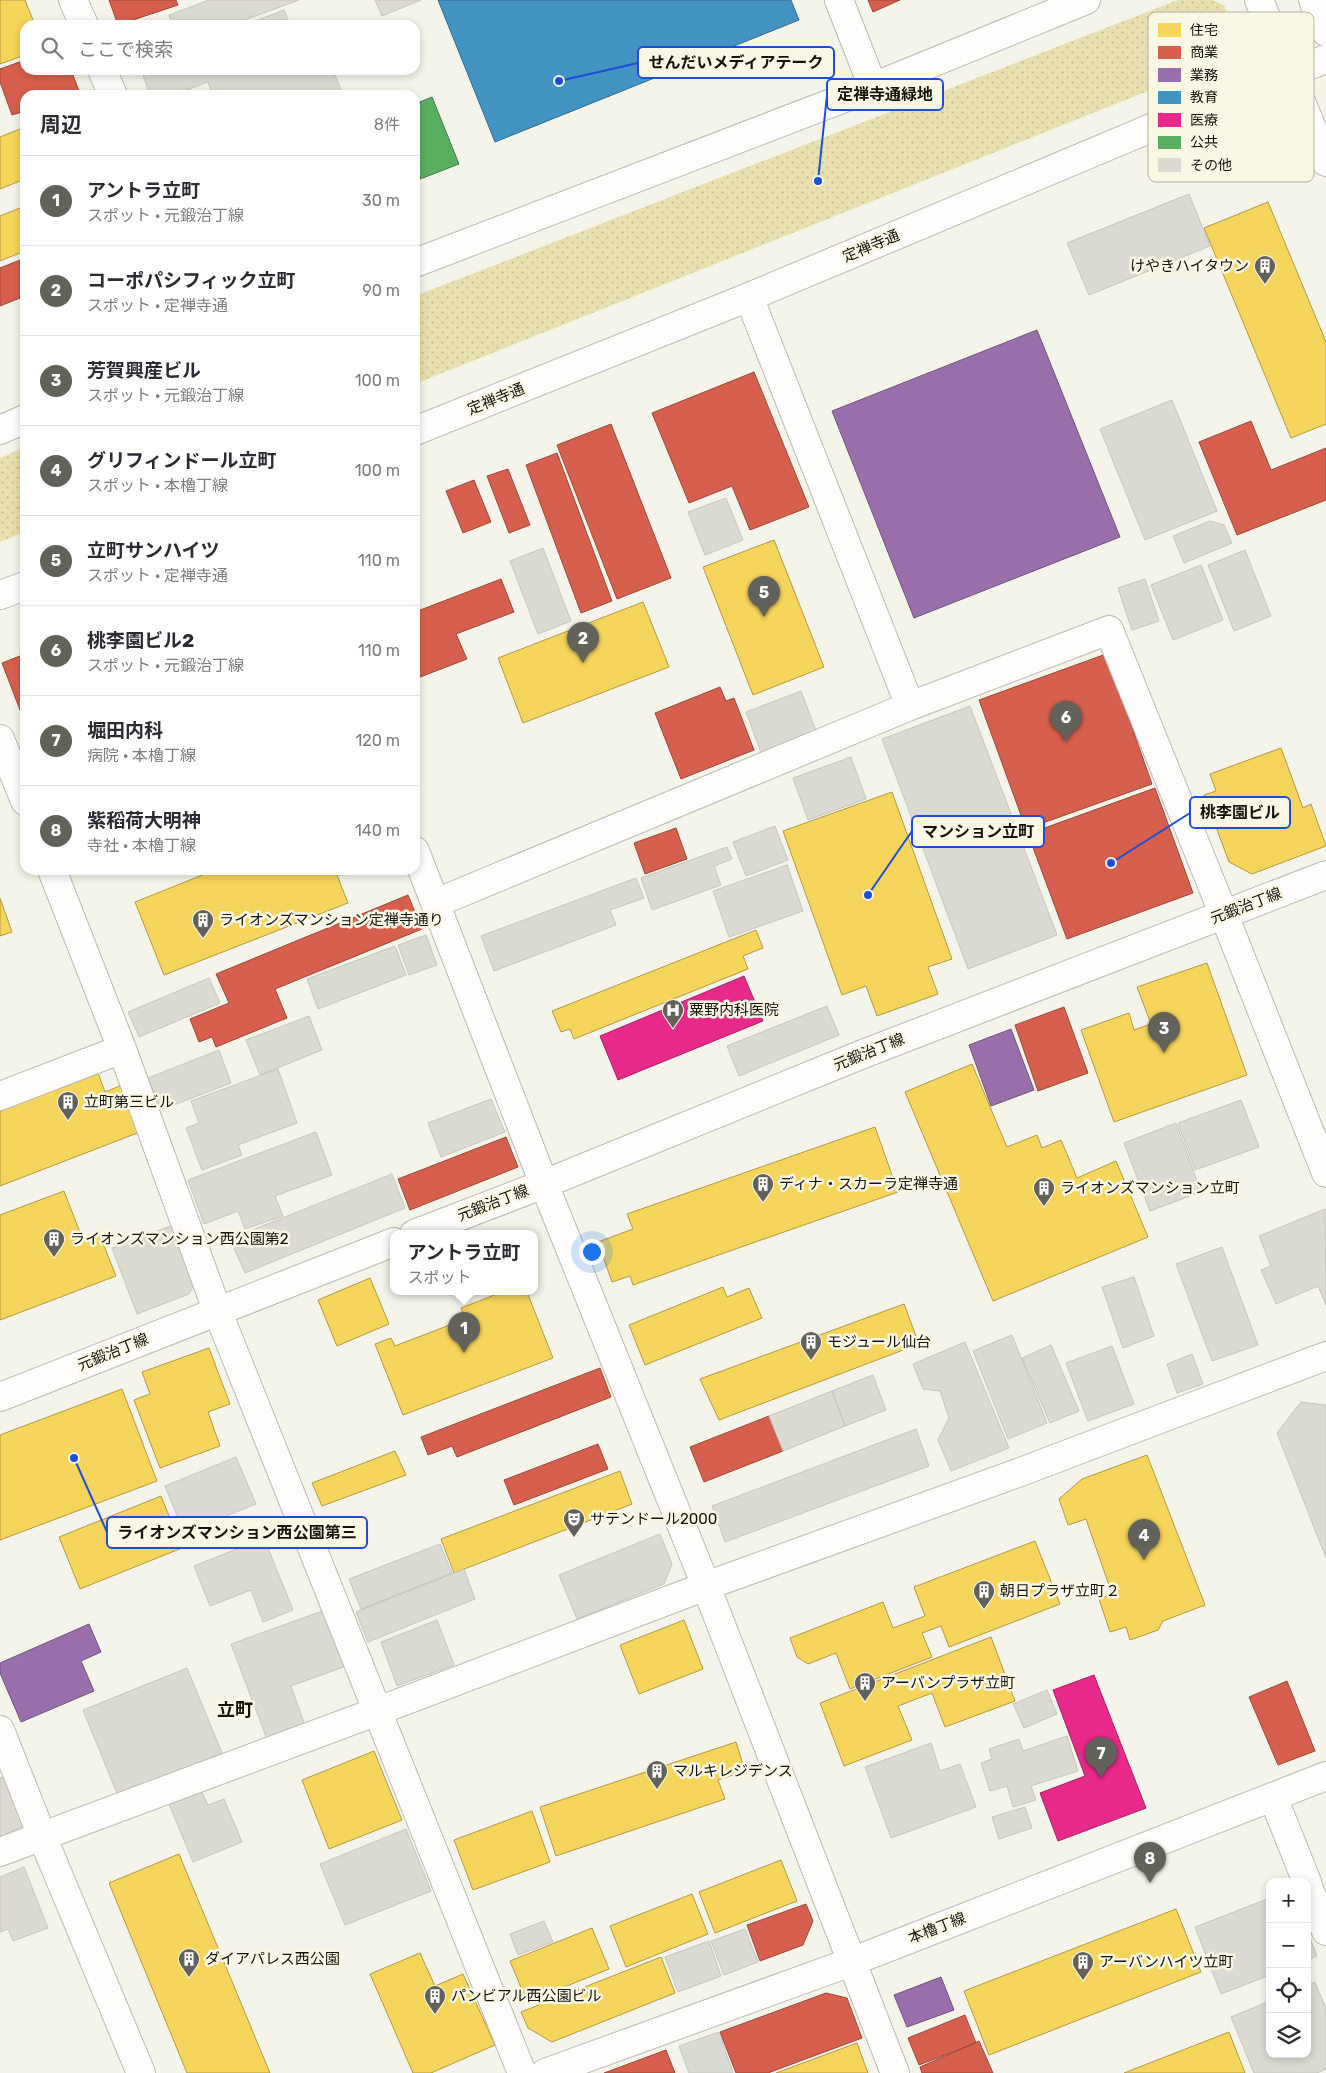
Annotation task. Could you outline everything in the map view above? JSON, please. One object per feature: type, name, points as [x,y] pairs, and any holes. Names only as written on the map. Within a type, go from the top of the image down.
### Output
[{"type":"street","points":[[73,0],[82,20]]},
{"type":"street","points":[[839,0],[874,87]]},
{"type":"street","points":[[420,261],[874,87],[1086,0]]},
{"type":"street","points":[[1259,0],[1264,12]]},
{"type":"street","points":[[1313,0],[1326,32]]},
{"type":"street","name":"定禅寺通","points":[[1314,64],[1326,59]]},
{"type":"street","points":[[104,75],[111,90]]},
{"type":"street","name":"定禅寺通","points":[[420,430],[748,297],[1148,129]]},
{"type":"street","points":[[1314,133],[1326,162]]},
{"type":"street","points":[[748,297],[910,706]]},
{"type":"street","points":[[0,430],[20,421]]},
{"type":"street","points":[[0,595],[20,588]]},
{"type":"street","points":[[436,903],[910,706],[1109,630],[1326,1173]]},
{"type":"street","points":[[0,739],[20,789]]},
{"type":"street","points":[[420,863],[544,1184],[706,1586],[895,2073]]},
{"type":"street","points":[[54,875],[122,1049],[218,1310],[522,2073]]},
{"type":"street","name":"元鍛治丁線","points":[[424,1230],[544,1184],[863,1054],[1326,875]]},
{"type":"street","points":[[0,1096],[122,1049]]},
{"type":"street","name":"元鍛治丁線","points":[[0,1397],[390,1244]]},
{"type":"street","points":[[0,1852],[706,1586],[1022,1471],[1326,1356]]},
{"type":"street","points":[[0,1730],[141,2073]]},
{"type":"street","name":"本櫓丁線","points":[[545,2073],[851,1962],[1326,1776]]},
{"type":"street","points":[[1273,1797],[1305,1878]]},
{"type":"street","points":[[1311,1893],[1326,1931]]},
{"type":"shaded area","points":[[1178,0],[1212,0],[1224,5],[1227,12],[1148,12],[1148,91],[420,382],[420,294]]},
{"type":"shaded area","points":[[20,449],[20,534],[0,542],[0,458]]},
{"type":"building: 住宅","points":[[0,0],[25,0],[33,20],[20,20],[20,57],[0,64]]},
{"type":"building: 住宅","points":[[20,129],[20,181],[0,189],[0,137]]},
{"type":"building: 住宅","name":"けやきハイタウン","points":[[1268,202],[1326,342],[1326,424],[1291,438],[1204,228]]},
{"type":"building: 住宅","points":[[20,208],[20,253],[0,261],[0,216]]},
{"type":"building: 住宅","points":[[774,540],[824,667],[753,695],[703,567]]},
{"type":"building: 住宅","points":[[643,602],[669,667],[523,723],[498,658]]},
{"type":"building: 住宅","points":[[1281,748],[1303,808],[1311,804],[1326,846],[1252,874],[1229,862],[1204,795],[1216,791],[1210,774]]},
{"type":"building: 住宅","points":[[892,792],[952,959],[928,967],[938,994],[877,1016],[866,986],[842,995],[783,831]]},
{"type":"building: 住宅","name":"ライオンズマンション定禅寺通り","points":[[202,875],[337,875],[348,903],[164,975],[135,902]]},
{"type":"building: 住宅","points":[[0,898],[12,932],[0,936]]},
{"type":"building: 住宅","points":[[756,930],[763,948],[743,956],[748,969],[574,1039],[570,1029],[561,1032],[552,1011]]},
{"type":"building: 住宅","points":[[1207,963],[1247,1075],[1114,1122],[1081,1030],[1129,1013],[1134,1030],[1151,1024],[1137,987]]},
{"type":"building: 住宅","name":"ライオンズマンション立町","points":[[972,1064],[1007,1147],[1037,1135],[1042,1148],[1061,1140],[1077,1178],[1116,1161],[1148,1237],[993,1301],[905,1092]]},
{"type":"building: 住宅","name":"立町第三ビル","points":[[98,1073],[105,1092],[122,1085],[140,1132],[0,1186],[0,1110]]},
{"type":"building: 住宅","name":"ディナ・スカーラ定禅寺通","points":[[875,1127],[898,1192],[633,1285],[630,1276],[612,1282],[598,1242],[633,1229],[627,1214]]},
{"type":"building: 住宅","name":"ライオンズマンション西公園第2","points":[[64,1191],[83,1240],[99,1233],[116,1276],[0,1320],[0,1215]]},
{"type":"building: 住宅","points":[[370,1278],[389,1324],[337,1346],[318,1300]]},
{"type":"building: 住宅","points":[[723,1287],[727,1297],[749,1288],[762,1318],[645,1365],[629,1325]]},
{"type":"building: 住宅","points":[[494,1295],[528,1295],[553,1358],[403,1415],[375,1344],[391,1338],[395,1346],[465,1319],[461,1308]]},
{"type":"building: 住宅","name":"モジュール仙台","points":[[904,1304],[919,1344],[719,1420],[700,1379]]},
{"type":"building: 住宅","points":[[209,1348],[230,1404],[208,1412],[220,1446],[160,1468],[134,1400],[150,1394],[142,1372]]},
{"type":"building: 住宅","points":[[122,1389],[157,1481],[0,1540],[0,1435]]},
{"type":"building: 住宅","points":[[395,1451],[406,1475],[322,1506],[312,1483]]},
{"type":"building: 住宅","points":[[1147,1455],[1205,1605],[1163,1621],[1158,1630],[1130,1640],[1126,1627],[1110,1632],[1099,1599],[1112,1594],[1086,1519],[1068,1525],[1059,1499],[1082,1479]]},
{"type":"building: 住宅","points":[[620,1471],[632,1504],[454,1573],[441,1539]]},
{"type":"building: 住宅","points":[[161,1496],[182,1548],[80,1589],[59,1537]]},
{"type":"building: 住宅","name":"朝日プラザ立町２","points":[[1035,1541],[1060,1604],[949,1647],[941,1626],[922,1633],[932,1657],[850,1689],[836,1653],[808,1664],[797,1657],[790,1638],[883,1602],[893,1628],[925,1616],[914,1587]]},
{"type":"building: 住宅","points":[[684,1620],[703,1669],[639,1694],[620,1645]]},
{"type":"building: 住宅","name":"アーバンプラザ立町","points":[[991,1637],[1015,1701],[945,1727],[932,1693],[898,1706],[912,1740],[844,1766],[820,1703]]},
{"type":"building: 住宅","name":"マルキレジデンス","points":[[736,1742],[745,1771],[718,1780],[725,1799],[556,1856],[540,1807]]},
{"type":"building: 住宅","points":[[374,1751],[402,1820],[329,1849],[302,1780]]},
{"type":"building: 住宅","points":[[532,1811],[550,1862],[473,1890],[454,1840]]},
{"type":"building: 住宅","name":"ダイアパレス西公園","points":[[179,1854],[270,2073],[187,2073],[109,1883]]},
{"type":"building: 住宅","points":[[781,1860],[797,1901],[715,1933],[699,1892]]},
{"type":"building: 住宅","points":[[692,1894],[708,1934],[626,1967],[610,1926]]},
{"type":"building: 住宅","name":"アーバンハイツ立町","points":[[1176,1909],[1201,1972],[989,2055],[964,1991]]},
{"type":"building: 住宅","points":[[592,1928],[609,1969],[527,2002],[510,1961]]},
{"type":"building: 住宅","name":"パンビアル西公園ビル","points":[[420,1953],[435,1986],[463,1974],[495,2045],[431,2073],[413,2073],[370,1974]]},
{"type":"building: 住宅","points":[[661,1957],[675,1993],[552,2042],[528,2028],[521,2012]]},
{"type":"building: 住宅","points":[[1229,2032],[1245,2073],[1124,2073]]},
{"type":"building: 住宅","points":[[857,2043],[868,2073],[776,2073]]},
{"type":"building: 商業","points":[[109,0],[176,0],[178,5],[133,20],[116,20]]},
{"type":"building: 商業","points":[[868,0],[900,0],[873,12]]},
{"type":"building: 商業","points":[[20,62],[20,75],[73,75],[79,90],[20,90],[20,113],[12,115],[0,82],[0,69]]},
{"type":"building: 商業","points":[[20,260],[20,298],[0,306],[0,268]]},
{"type":"building: 商業","points":[[754,372],[809,507],[750,530],[732,486],[689,503],[652,413]]},
{"type":"building: 商業","points":[[1251,421],[1271,470],[1326,448],[1326,500],[1237,535],[1199,442]]},
{"type":"building: 商業","points":[[611,424],[671,578],[617,599],[557,445]]},
{"type":"building: 商業","points":[[557,453],[612,601],[581,613],[526,465]]},
{"type":"building: 商業","points":[[508,469],[530,525],[509,533],[487,476]]},
{"type":"building: 商業","points":[[474,480],[491,522],[463,533],[446,491]]},
{"type":"building: 商業","points":[[501,579],[514,612],[456,634],[467,659],[420,677],[420,610]]},
{"type":"building: 商業","points":[[1106,654],[1152,784],[1026,829],[979,700]]},
{"type":"building: 商業","points":[[20,656],[20,710],[2,663]]},
{"type":"building: 商業","points":[[720,687],[726,701],[734,698],[754,750],[681,779],[655,713]]},
{"type":"building: 商業","points":[[1155,788],[1193,893],[1067,939],[1028,834]]},
{"type":"building: 商業","points":[[676,828],[687,859],[645,874],[634,843]]},
{"type":"building: 商業","points":[[408,895],[422,929],[275,989],[287,1018],[216,1047],[212,1037],[199,1042],[190,1019],[229,1003],[216,974]]},
{"type":"building: 商業","points":[[1064,1007],[1088,1073],[1038,1091],[1015,1025]]},
{"type":"building: 商業","points":[[506,1137],[518,1167],[410,1210],[398,1179]]},
{"type":"building: 商業","points":[[600,1368],[611,1397],[457,1457],[452,1446],[428,1455],[421,1437]]},
{"type":"building: 商業","points":[[769,1416],[783,1451],[704,1482],[690,1447]]},
{"type":"building: 商業","points":[[598,1444],[608,1469],[514,1505],[504,1480]]},
{"type":"building: 商業","points":[[1287,1681],[1315,1751],[1278,1765],[1249,1697]]},
{"type":"building: 商業","points":[[806,1904],[813,1921],[803,1945],[760,1961],[747,1925]]},
{"type":"building: 商業","points":[[826,1993],[847,1998],[862,2038],[768,2073],[736,2073],[720,2032]]},
{"type":"building: 商業","points":[[965,2015],[976,2043],[919,2065],[908,2038]]},
{"type":"building: 商業","points":[[979,2041],[993,2073],[922,2073],[920,2067]]},
{"type":"building: 商業","points":[[666,2050],[675,2073],[604,2073]]},
{"type":"building: 業務","points":[[1037,330],[1120,537],[914,618],[832,411]]},
{"type":"building: 業務","points":[[1011,1029],[1034,1090],[991,1106],[969,1045]]},
{"type":"building: 業務","points":[[89,1624],[101,1652],[81,1661],[94,1691],[21,1722],[0,1673],[0,1663]]},
{"type":"building: 業務","points":[[941,1977],[954,2010],[907,2027],[894,1995]]},
{"type":"building: 教育","points":[[438,0],[791,0],[799,20],[495,142]]},
{"type":"building: 医療","points":[[744,976],[763,1021],[618,1080],[600,1036]]},
{"type":"building: 医療","points":[[1094,1675],[1146,1808],[1058,1841],[1040,1793],[1085,1776],[1053,1690]]},
{"type":"building: 公共","points":[[432,97],[459,164],[420,179],[420,102]]},
{"type":"building: その他","points":[[209,0],[299,0],[245,20],[171,20],[169,15]]},
{"type":"building: その他","points":[[375,0],[421,0],[382,16]]},
{"type":"building: その他","points":[[284,10],[288,20],[258,20]]},
{"type":"building: その他","points":[[143,75],[335,75],[341,90],[211,90],[208,82],[186,90],[148,90]]},
{"type":"building: その他","points":[[1189,194],[1210,246],[1089,295],[1067,243]]},
{"type":"building: その他","points":[[1172,400],[1217,511],[1145,540],[1100,429]]},
{"type":"building: その他","points":[[726,498],[743,540],[705,555],[688,512]]},
{"type":"building: その他","points":[[1210,521],[1224,525],[1232,543],[1184,563],[1173,536]]},
{"type":"building: その他","points":[[543,548],[571,621],[538,634],[510,561]]},
{"type":"building: その他","points":[[1245,550],[1271,616],[1234,631],[1208,565]]},
{"type":"building: その他","points":[[1201,565],[1223,620],[1173,640],[1151,585]]},
{"type":"building: その他","points":[[1145,579],[1159,621],[1132,630],[1118,588]]},
{"type":"building: その他","points":[[801,691],[818,736],[763,758],[746,712]]},
{"type":"building: その他","points":[[970,706],[1057,935],[968,969],[882,739]]},
{"type":"building: その他","points":[[851,757],[866,799],[808,820],[793,778]]},
{"type":"building: その他","points":[[775,826],[788,860],[746,876],[733,842]]},
{"type":"building: その他","points":[[727,847],[732,859],[714,866],[721,885],[652,910],[641,878]]},
{"type":"building: その他","points":[[787,865],[803,911],[729,937],[713,891]]},
{"type":"building: その他","points":[[636,878],[644,898],[610,910],[616,925],[494,971],[481,936]]},
{"type":"building: その他","points":[[426,935],[437,965],[409,975],[398,945]]},
{"type":"building: その他","points":[[395,946],[406,975],[318,1009],[307,979]]},
{"type":"building: その他","points":[[209,978],[220,1003],[139,1037],[128,1012]]},
{"type":"building: その他","points":[[827,1006],[839,1035],[739,1076],[727,1046]]},
{"type":"building: その他","points":[[309,1016],[322,1050],[260,1075],[246,1040]]},
{"type":"building: その他","points":[[219,1050],[231,1083],[161,1110],[148,1078]]},
{"type":"building: その他","points":[[278,1069],[297,1123],[238,1145],[242,1155],[202,1170],[186,1128],[199,1123],[191,1101]]},
{"type":"building: その他","points":[[491,1099],[505,1132],[441,1157],[428,1123]]},
{"type":"building: その他","points":[[1241,1100],[1259,1147],[1195,1170],[1178,1123]]},
{"type":"building: その他","points":[[1176,1123],[1201,1192],[1150,1211],[1124,1143]]},
{"type":"building: その他","points":[[316,1132],[332,1175],[275,1196],[283,1216],[245,1229],[238,1211],[204,1224],[188,1180]]},
{"type":"building: その他","points":[[392,1174],[405,1208],[245,1273],[230,1239]]},
{"type":"building: その他","points":[[1325,1209],[1326,1305],[1318,1286],[1276,1304],[1261,1270],[1271,1266],[1259,1236]]},
{"type":"building: その他","points":[[176,1224],[197,1280],[189,1294],[137,1314],[112,1248]]},
{"type":"building: その他","points":[[1222,1247],[1258,1345],[1212,1361],[1176,1264]]},
{"type":"building: その他","points":[[1134,1277],[1154,1336],[1123,1348],[1102,1287]]},
{"type":"building: その他","points":[[1012,1335],[1047,1423],[1008,1439],[973,1351]]},
{"type":"building: その他","points":[[965,1342],[1009,1448],[951,1471],[938,1440],[949,1418],[940,1391],[923,1389],[913,1364]]},
{"type":"building: その他","points":[[1051,1345],[1079,1411],[1050,1423],[1022,1358]]},
{"type":"building: その他","points":[[1112,1346],[1134,1404],[1088,1421],[1066,1363]]},
{"type":"building: その他","points":[[1192,1354],[1203,1384],[1177,1393],[1167,1364]]},
{"type":"building: その他","points":[[873,1375],[886,1410],[845,1426],[832,1391]]},
{"type":"building: その他","points":[[832,1391],[845,1426],[783,1451],[769,1416]]},
{"type":"building: その他","points":[[1301,1402],[1326,1405],[1326,1558],[1277,1433]]},
{"type":"building: その他","points":[[916,1429],[929,1466],[725,1542],[712,1506]]},
{"type":"building: その他","points":[[236,1457],[256,1504],[184,1533],[165,1486]]},
{"type":"building: その他","points":[[660,1534],[672,1564],[664,1584],[577,1619],[559,1575]]},
{"type":"building: その他","points":[[264,1538],[293,1610],[263,1622],[251,1590],[210,1606],[194,1566]]},
{"type":"building: その他","points":[[440,1544],[452,1573],[361,1609],[349,1579]]},
{"type":"building: その他","points":[[464,1569],[475,1599],[368,1642],[356,1612]]},
{"type":"building: その他","points":[[325,1610],[346,1666],[291,1686],[306,1728],[268,1742],[231,1644]]},
{"type":"building: その他","points":[[437,1620],[454,1665],[397,1686],[381,1642]]},
{"type":"building: その他","points":[[187,1668],[222,1753],[118,1796],[83,1710]]},
{"type":"building: その他","points":[[1047,1690],[1057,1714],[1024,1728],[1013,1704]]},
{"type":"building: その他","points":[[1067,1736],[1078,1771],[1031,1786],[1036,1800],[1013,1807],[1007,1786],[990,1791],[981,1763],[992,1759],[989,1749],[1019,1739],[1023,1751]]},
{"type":"building: その他","points":[[931,1743],[940,1771],[960,1764],[976,1807],[891,1838],[865,1767]]},
{"type":"building: その他","points":[[3,1777],[26,1825],[0,1837],[0,1778]]},
{"type":"building: その他","points":[[201,1790],[208,1805],[224,1799],[242,1842],[193,1862],[169,1804]]},
{"type":"building: その他","points":[[1025,1807],[1032,1828],[999,1839],[992,1817]]},
{"type":"building: その他","points":[[406,1829],[431,1891],[345,1925],[320,1864]]},
{"type":"building: その他","points":[[24,1867],[48,1928],[13,1941],[8,1929],[0,1932],[0,1877]]},
{"type":"building: その他","points":[[1266,1900],[1266,1977],[1221,1994],[1195,1927]]},
{"type":"building: その他","points":[[544,1921],[553,1942],[518,1955],[510,1934]]},
{"type":"building: その他","points":[[745,1929],[758,1962],[724,1975],[711,1941]]},
{"type":"building: その他","points":[[709,1941],[721,1976],[678,1992],[665,1957]]},
{"type":"building: その他","points":[[1311,1941],[1317,1956],[1311,1958]]},
{"type":"building: その他","points":[[1315,1982],[1326,2009],[1326,2069],[1317,2073],[1254,2073],[1231,2017],[1266,2003],[1266,2058],[1311,2058],[1311,1984]]},
{"type":"building: その他","points":[[719,2032],[733,2073],[689,2073],[679,2046]]},
{"type":"place","name":"せんだいメディアテーク","points":[[559,81]]},
{"type":"place","name":"定禅寺通緑地","points":[[818,181]]},
{"type":"place","name":"けやきハイタウン","points":[[1265,285]]},
{"type":"place","name":"立町サンハイツ","points":[[764,617]]},
{"type":"place","name":"コーポパシフィック立町","points":[[583,663]]},
{"type":"place","name":"桃李園ビル2","points":[[1066,742]]},
{"type":"place","name":"桃李園ビル","points":[[1111,863]]},
{"type":"place","name":"マンション立町","points":[[868,895]]},
{"type":"place","name":"ライオンズマンション定禅寺通り","points":[[203,939]]},
{"type":"place","name":"粟野内科医院","points":[[673,1029]]},
{"type":"place","name":"芳賀興産ビル","points":[[1164,1053]]},
{"type":"place","name":"立町第三ビル","points":[[68,1121]]},
{"type":"place","name":"ディナ・スカーラ定禅寺通","points":[[763,1203]]},
{"type":"place","name":"ライオンズマンション立町","points":[[1044,1207]]},
{"type":"place","name":"ライオンズマンション西公園第2","points":[[54,1258]]},
{"type":"place","name":"アントラ立町","points":[[464,1353]]},
{"type":"place","name":"モジュール仙台","points":[[811,1361]]},
{"type":"place","name":"ライオンズマンション西公園第三","points":[[74,1458]]},
{"type":"place","name":"サテンドール2000","points":[[574,1538]]},
{"type":"place","name":"グリフィンドール立町","points":[[1144,1560]]},
{"type":"place","name":"朝日プラザ立町２","points":[[984,1610]]},
{"type":"place","name":"アーバンプラザ立町","points":[[865,1702]]},
{"type":"place","name":"堀田内科","points":[[1101,1778]]},
{"type":"place","name":"マルキレジデンス","points":[[657,1790]]},
{"type":"place","name":"紫稻荷大明神","points":[[1150,1883]]},
{"type":"place","name":"ダイアパレス西公園","points":[[189,1978]]},
{"type":"place","name":"アーバンハイツ立町","points":[[1083,1981]]},
{"type":"place","name":"パンビアル西公園ビル","points":[[435,2015]]},
{"type":"district","name":"立町","points":[[235,1710]]}]
